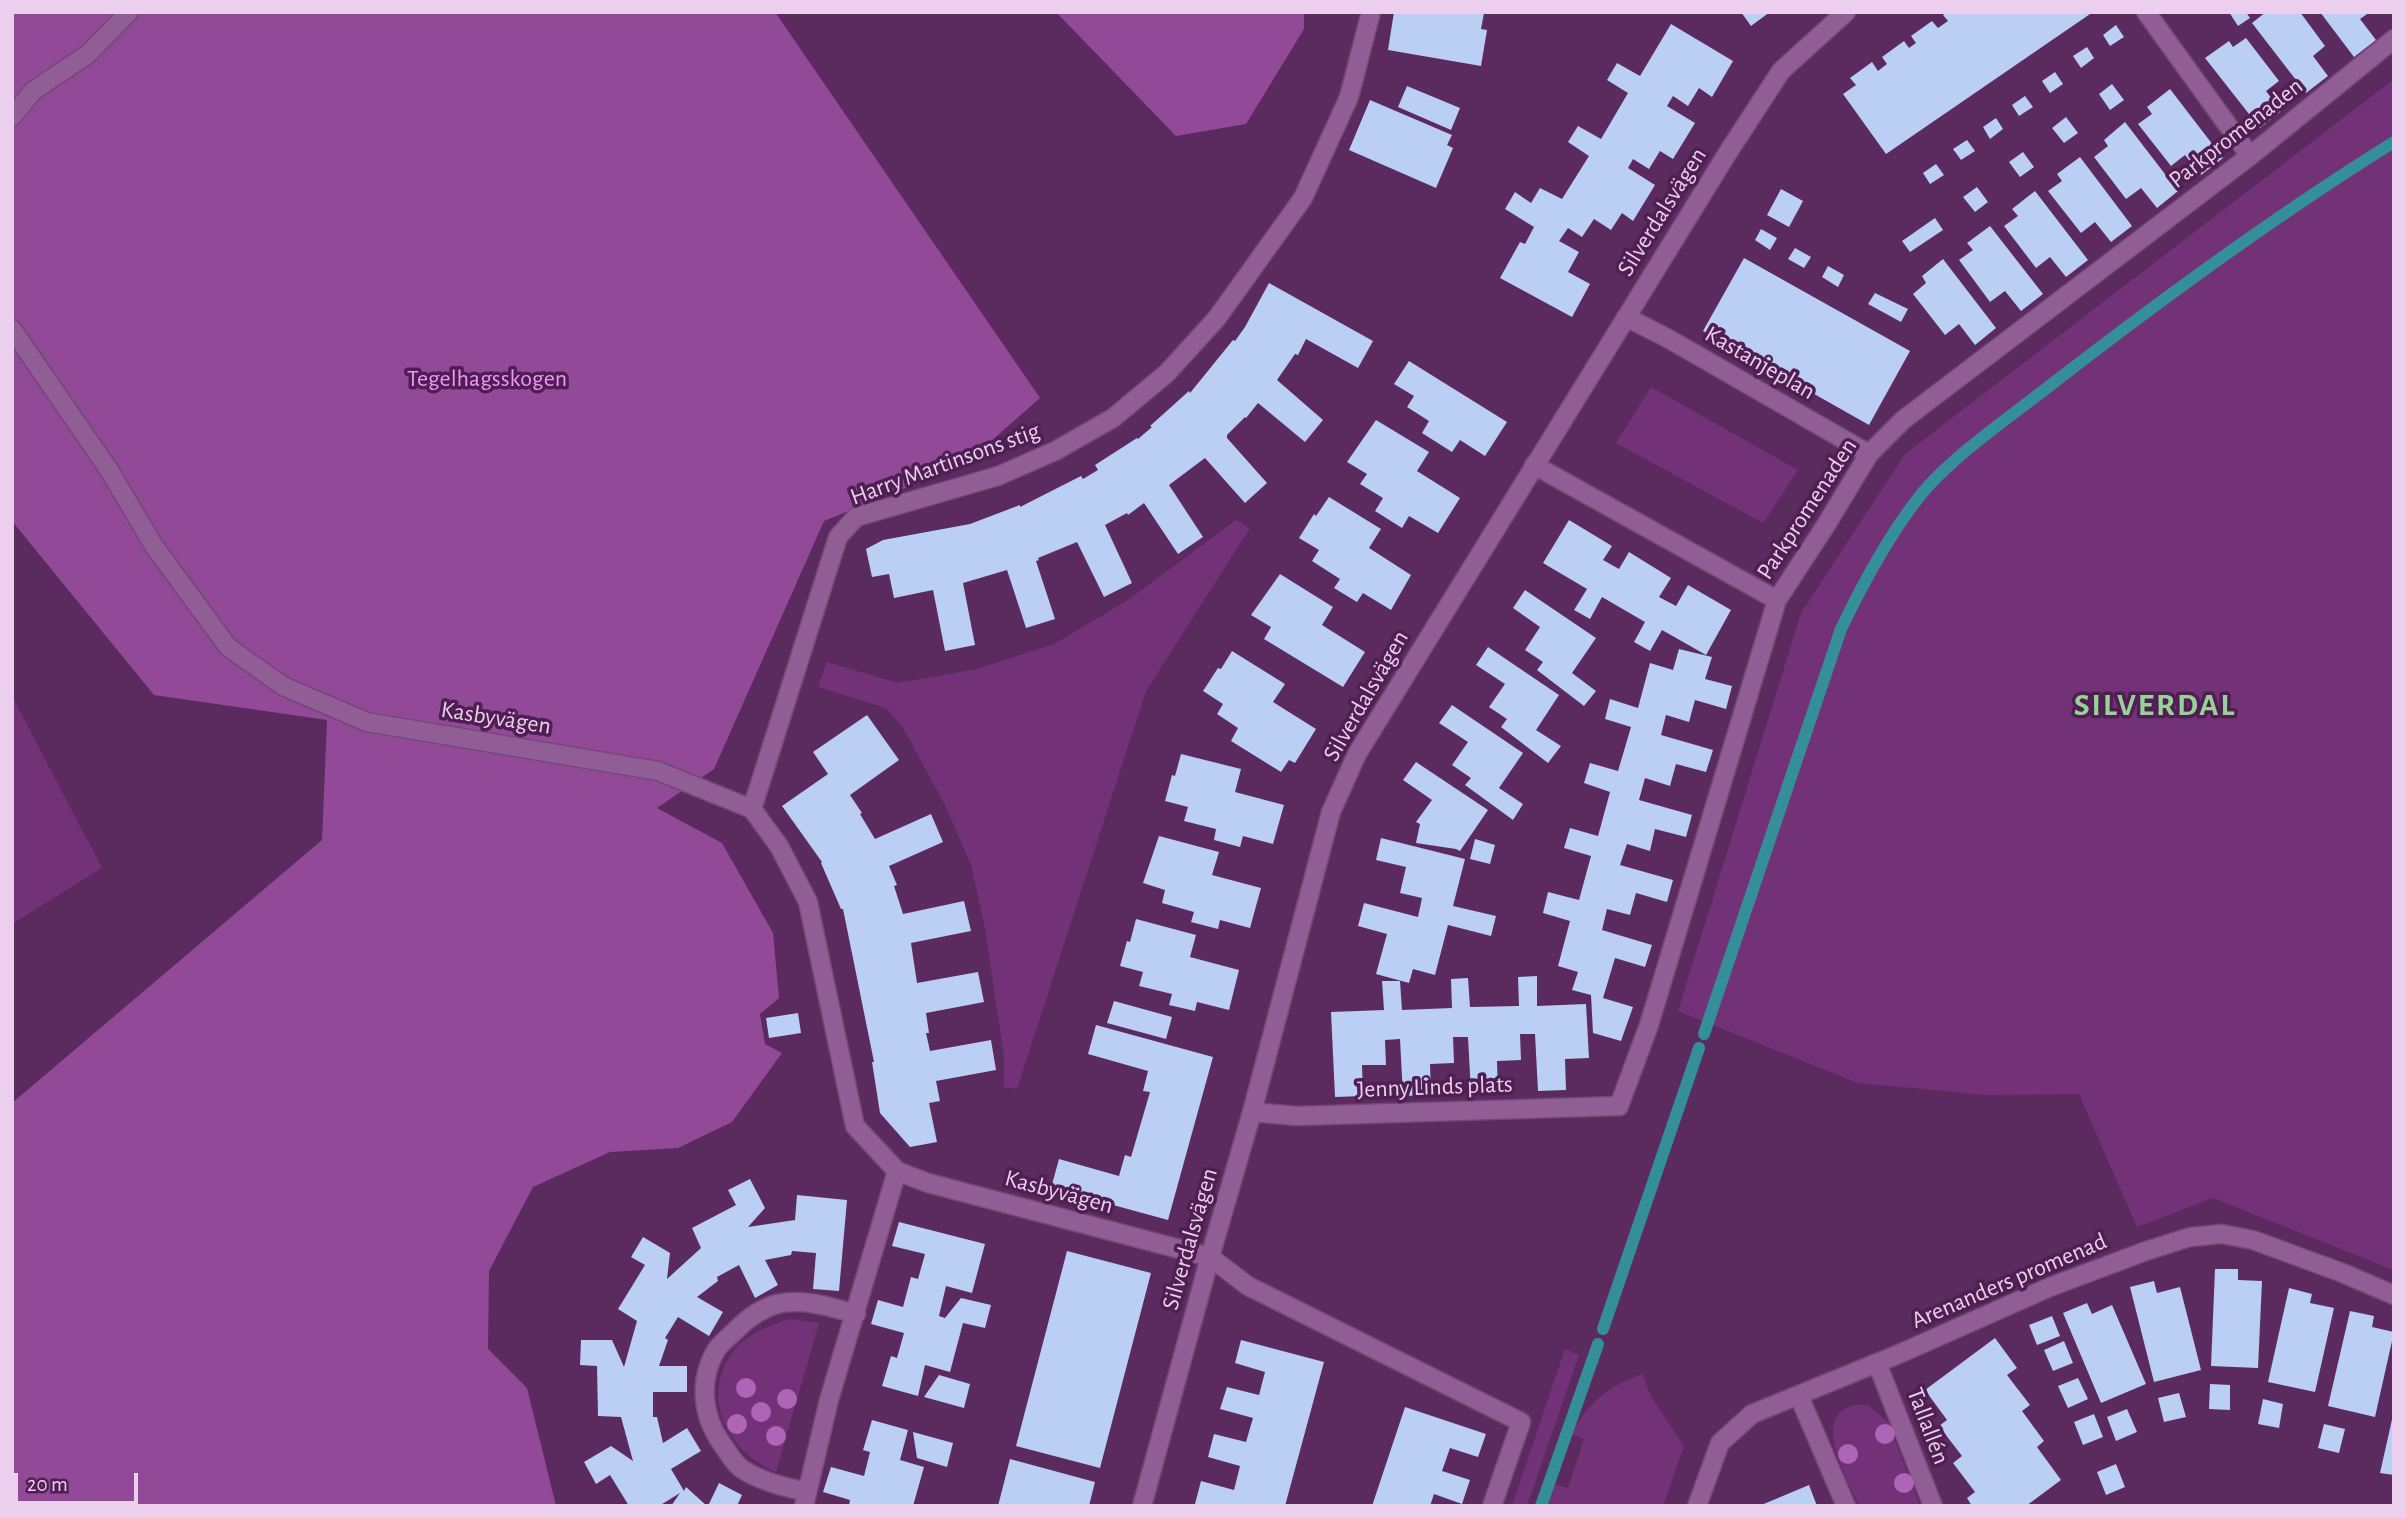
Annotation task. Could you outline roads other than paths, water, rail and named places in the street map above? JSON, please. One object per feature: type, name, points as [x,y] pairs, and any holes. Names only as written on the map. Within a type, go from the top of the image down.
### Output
[{"type":"street","points":[[12,117],[33,91],[88,54],[129,12]]},
{"type":"street","name":"Harry Martinsons stig","points":[[752,809],[838,537],[856,517],[998,475],[1055,451],[1113,418],[1167,373],[1217,318],[1303,198],[1349,97],[1371,12]]},
{"type":"street","name":"Silverdalsvägen","points":[[1142,1506],[1252,1112],[1331,813],[1357,754],[1727,154],[1781,71],[1846,12]]},
{"type":"street","points":[[2146,12],[2250,156]]},
{"type":"street","name":"Parkpromenaden","points":[[1619,1106],[1649,1026],[1777,600],[1869,453],[1903,420],[2250,156],[2394,39]]},
{"type":"street","name":"Kastanjeplan","points":[[1626,317],[1869,453]]},
{"type":"street","name":"Kasbyvägen","points":[[12,329],[109,470],[154,546],[228,647],[283,686],[367,722],[659,771],[752,809],[779,846],[808,902],[855,1126],[897,1171],[928,1183],[1210,1258]]},
{"type":"street","points":[[1534,465],[1777,600]]},
{"type":"street","name":"Jenny Linds plats","points":[[1252,1112],[1297,1116],[1619,1106]]},
{"type":"street","points":[[856,1314],[819,1304],[777,1304],[743,1323],[718,1348],[705,1382],[704,1396],[712,1431],[739,1468],[806,1499],[830,1400],[856,1314],[897,1171]]},
{"type":"street","name":"Arenanders promenad","points":[[1697,1506],[1720,1443],[1752,1414],[2050,1287],[2190,1237],[2222,1234],[2253,1240],[2394,1295]]},
{"type":"street","points":[[1210,1258],[1248,1286],[1521,1422],[1492,1506]]},
{"type":"street","name":"Tallallén","points":[[1877,1363],[1933,1506]]},
{"type":"street","points":[[1799,1396],[1846,1506]]},
{"type":"waterway","points":[[1704,1034],[1841,629],[1876,561],[1919,497],[1982,438],[2136,320],[2263,228],[2394,142]]},
{"type":"waterway","points":[[1603,1329],[1699,1048]]},
{"type":"waterway","points":[[1541,1506],[1598,1344]]},
{"type":"district","name":"SILVERDAL","points":[[2155,705]]},
{"type":"park label","name":"Tegelhagsskogen","points":[[487,379]]}]
